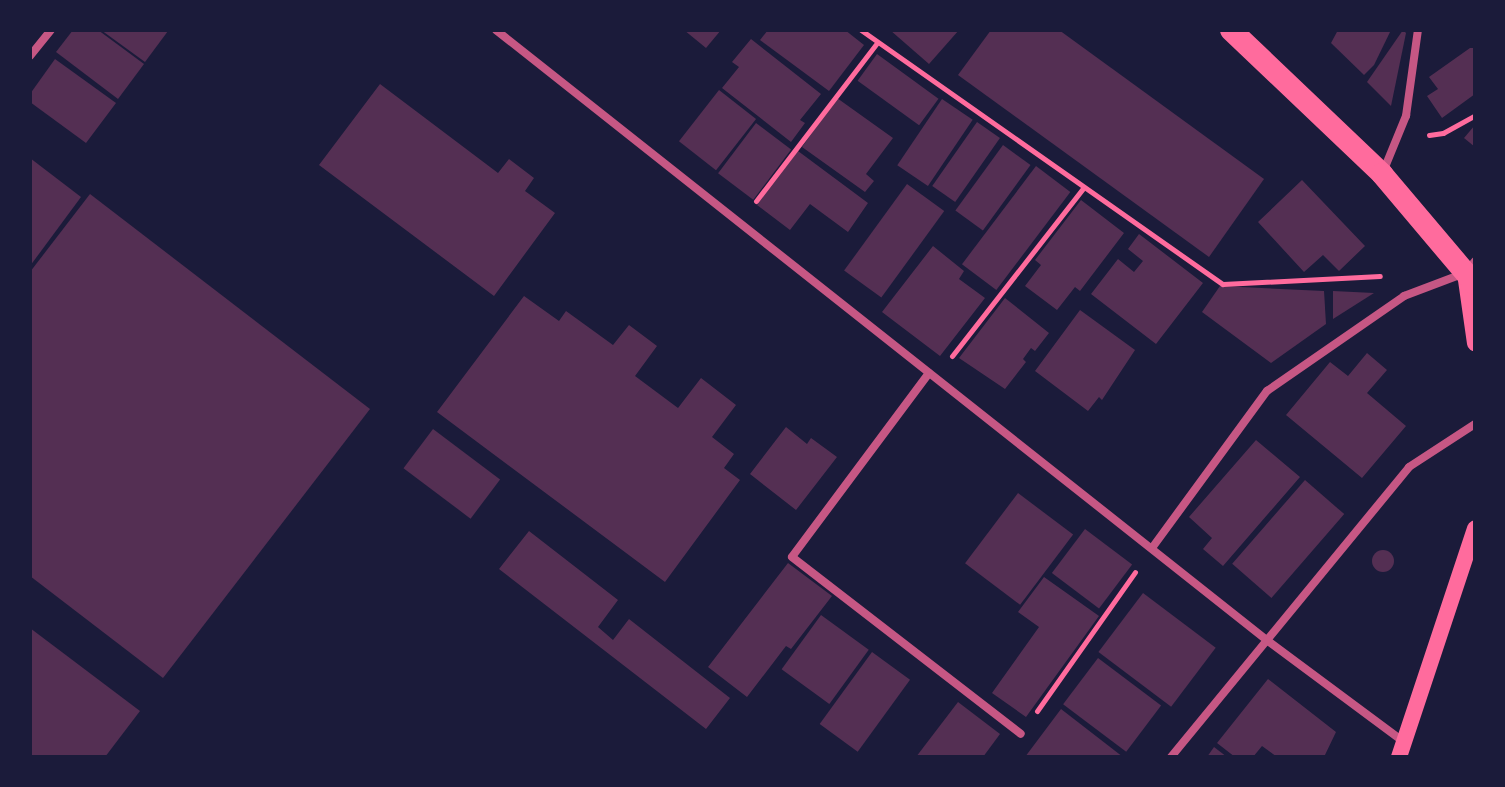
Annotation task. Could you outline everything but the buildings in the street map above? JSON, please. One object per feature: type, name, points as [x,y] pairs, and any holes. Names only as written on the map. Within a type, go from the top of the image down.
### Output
[{"type":"highway","points":[[1231,30],[1382,174],[1472,273]]},
{"type":"main road","points":[[1472,273],[1475,343]]},
{"type":"main road","points":[[1402,749],[1475,528]]},
{"type":"street","points":[[30,56],[51,30]]},
{"type":"street","points":[[496,30],[1402,749]]},
{"type":"street","points":[[1382,174],[1406,116],[1418,30]]},
{"type":"street","points":[[1152,548],[1267,391],[1404,296],[1472,273]]},
{"type":"street","points":[[932,375],[792,557],[1021,734]]},
{"type":"street","points":[[1171,757],[1409,467],[1475,424]]},
{"type":"path","points":[[861,30],[1223,284],[1394,276]]},
{"type":"path","points":[[740,223],[877,43]]},
{"type":"path","points":[[1394,141],[1443,133],[1475,115]]},
{"type":"path","points":[[932,375],[1084,187]]},
{"type":"path","points":[[1021,734],[1152,548]]}]
